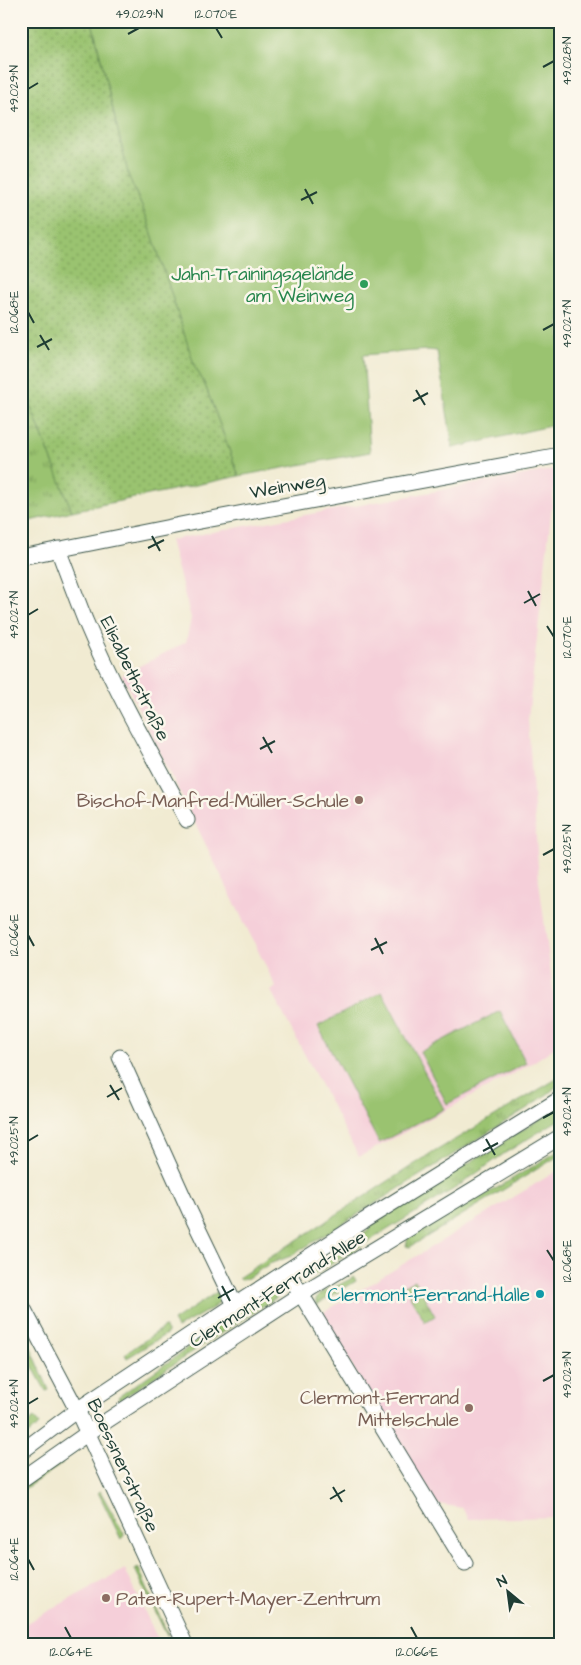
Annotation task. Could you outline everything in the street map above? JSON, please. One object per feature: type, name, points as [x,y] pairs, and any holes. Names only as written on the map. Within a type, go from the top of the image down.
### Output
[{"type":"street","name":"Weinweg","points":[[21,556],[560,455]]},
{"type":"street","name":"Elisabethstraße","points":[[58,549],[86,621],[105,662],[134,722],[187,820]]},
{"type":"street","name":"Clermont-Ferrand-Allee","points":[[120,1057],[234,1305]]},
{"type":"street","name":"Clermont-Ferrand-Allee","points":[[21,1452],[77,1410],[234,1305],[365,1220],[560,1099]]},
{"type":"street","name":"Clermont-Ferrand-Allee","points":[[21,1480],[88,1433],[301,1294],[560,1137]]},
{"type":"street","points":[[287,1271],[465,1563]]},
{"type":"street","name":"Boessnerstraße","points":[[21,1304],[77,1410],[185,1644]]},
{"type":"shaded area","name":"Bischof-Manfred-Müller-Schule","points":[[556,469],[528,719],[539,881],[560,1044],[529,1065],[359,1157],[271,991],[276,987],[122,675],[186,642],[191,618],[170,540]]},
{"type":"shaded area","name":"Clermont-Ferrand Mittelschule","points":[[560,1169],[560,1517],[469,1519],[462,1508],[433,1503],[321,1314]]},
{"type":"shaded area","name":"Pater-Rupert-Mayer-Zentrum","points":[[125,1569],[160,1644],[21,1644],[21,1626]]},
{"type":"green space","points":[[51,21],[92,21],[129,177],[147,218],[195,367],[204,382],[239,476],[72,511],[21,382],[21,26]]},
{"type":"green space","name":"Jahn-Trainingsgelände am Weinweg","points":[[92,21],[560,21],[560,383],[550,426],[453,448],[437,351],[427,350],[363,355],[370,452],[239,476],[204,382],[195,367],[147,218],[129,177]]},
{"type":"green space","points":[[21,382],[72,511],[21,523]]},
{"type":"green space","points":[[382,992],[444,1109],[379,1143],[318,1026]]},
{"type":"green space","points":[[500,1011],[526,1063],[447,1104],[420,1052]]},
{"type":"green space","points":[[560,1077],[559,1084],[529,1107],[291,1256],[269,1264],[246,1279],[240,1280],[238,1278],[424,1158]]},
{"type":"green space","points":[[560,1107],[560,1119],[505,1153],[457,1187],[312,1276],[311,1274],[316,1267],[360,1238],[376,1220]]},
{"type":"green space","points":[[560,1150],[560,1155],[410,1247],[406,1246],[408,1236],[497,1188]]},
{"type":"green space","points":[[354,1277],[356,1281],[316,1305],[316,1299],[321,1292]]},
{"type":"green space","points":[[415,1280],[435,1316],[425,1322],[404,1286]]},
{"type":"green space","points":[[223,1288],[216,1306],[177,1328],[173,1321]]},
{"type":"green space","points":[[273,1289],[288,1290],[120,1400],[118,1397],[181,1353],[221,1321]]},
{"type":"green space","points":[[164,1327],[168,1333],[127,1358],[125,1354]]},
{"type":"green space","points":[[23,1329],[49,1390],[46,1391],[21,1346],[21,1330]]},
{"type":"green space","points":[[34,1418],[39,1425],[21,1440],[21,1428]]},
{"type":"green space","points":[[61,1461],[62,1464],[21,1491],[21,1488]]},
{"type":"green space","points":[[100,1491],[124,1534],[121,1539],[98,1492]]},
{"type":"green space","points":[[138,1567],[168,1635],[167,1636],[135,1569]]},
{"type":"place","name":"Jahn-Trainingsgelände am Weinweg","points":[[364,284]]},
{"type":"place","name":"Bischof-Manfred-Müller-Schule","points":[[359,800]]},
{"type":"place","name":"Clermont-Ferrand-Halle","points":[[540,1294]]},
{"type":"place","name":"Clermont-Ferrand Mittelschule","points":[[469,1408]]},
{"type":"place","name":"Pater-Rupert-Mayer-Zentrum","points":[[106,1598]]}]
